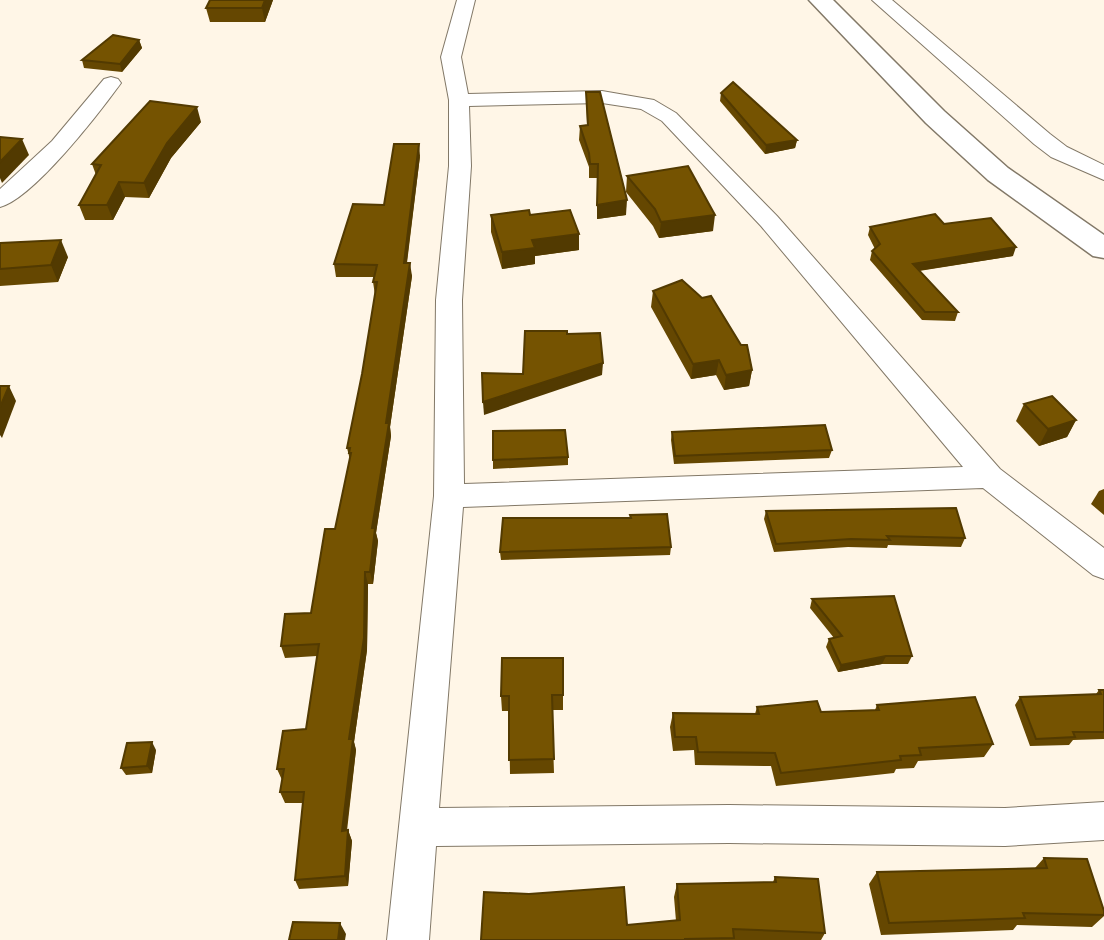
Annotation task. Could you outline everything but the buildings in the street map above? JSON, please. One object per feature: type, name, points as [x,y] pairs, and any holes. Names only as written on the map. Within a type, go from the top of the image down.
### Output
[{"type":"main road","points":[[820,0],[935,117],[998,174],[1104,250]]},
{"type":"street","points":[[408,940],[449,496],[449,300],[460,166],[459,100],[451,57],[466,0]]},
{"type":"street","points":[[881,0],[1042,139],[1059,152],[1104,173]]},
{"type":"street","points":[[0,200],[18,186],[79,125],[111,83]]},
{"type":"street","points":[[459,100],[602,97],[648,104],[669,117],[769,221],[989,477],[1104,566]]},
{"type":"street","points":[[449,496],[989,477]]},
{"type":"street","points":[[419,827],[729,824],[1005,827],[1104,821]]}]
